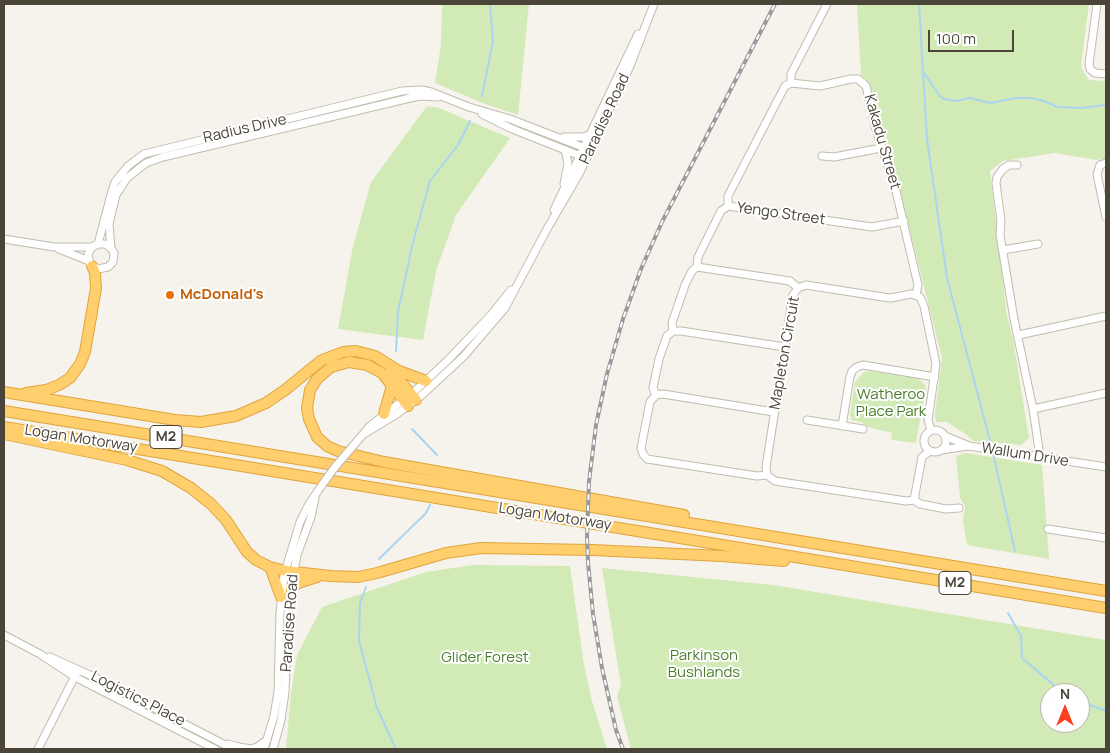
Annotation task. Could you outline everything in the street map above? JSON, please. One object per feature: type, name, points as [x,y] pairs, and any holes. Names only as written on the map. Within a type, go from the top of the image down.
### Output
[{"type":"highway","points":[[18,394],[46,390],[59,385],[70,378],[80,364],[85,352],[96,288],[95,273],[90,264]]},
{"type":"highway","points":[[4,392],[175,420],[212,421],[236,416],[266,404],[322,360],[349,351],[368,353],[381,358],[407,375],[426,381]]},
{"type":"highway","points":[[410,400],[375,368],[359,363],[341,364],[327,370],[317,379],[308,398],[308,419],[317,437],[332,449],[356,456],[726,523],[771,532],[787,539]]},
{"type":"highway","points":[[393,367],[391,371],[410,400]]},
{"type":"highway","points":[[384,414],[392,385]]},
{"type":"highway","name":"Logan Motorway","points":[[4,411],[1106,592]]},
{"type":"highway","name":"Logan Motorway","points":[[4,427],[1106,608]]},
{"type":"highway","points":[[4,434],[127,460],[162,471],[191,488],[212,504],[226,520],[251,556],[270,567],[320,576],[346,577],[368,575],[446,553],[481,548],[592,550],[722,556],[790,562],[804,558]]},
{"type":"highway","points":[[270,567],[281,597]]},
{"type":"highway","points":[[290,588],[298,583],[320,576]]},
{"type":"street","name":"Paradise Road","points":[[587,149],[591,134],[644,21],[654,4]]},
{"type":"street","name":"Paradise Road","points":[[364,434],[464,356],[499,318],[526,270],[563,192],[630,66],[654,4]]},
{"type":"street","points":[[728,206],[728,196],[785,86],[791,83],[791,74],[827,4]]},
{"type":"street","points":[[1097,4],[1089,64],[1090,69],[1095,73],[1106,74]]},
{"type":"street","name":"Kakadu Street","points":[[791,83],[820,86],[851,79],[861,82],[866,86],[881,148],[904,221],[918,285],[916,295]]},
{"type":"street","name":"Radius Drive","points":[[95,245],[116,182],[136,159],[155,150],[412,90],[431,92],[469,107],[510,118],[587,149]]},
{"type":"street","name":"Radius Drive","points":[[110,248],[109,224],[113,204],[121,186],[130,175],[146,163],[191,150],[420,96],[448,99]]},
{"type":"street","name":"Radius Drive","points":[[469,107],[510,128],[583,157]]},
{"type":"street","points":[[296,117],[301,121],[331,113],[350,112]]},
{"type":"street","points":[[229,132],[244,132],[276,124],[280,124],[283,128]]},
{"type":"street","points":[[554,136],[570,138],[584,137],[591,134]]},
{"type":"street","points":[[822,156],[834,157],[881,148]]},
{"type":"street","points":[[130,175],[135,167],[136,159],[142,160],[163,153],[191,150]]},
{"type":"street","points":[[563,192],[568,163],[565,150]]},
{"type":"street","name":"Paradise Road","points":[[547,228],[573,186],[583,157]]},
{"type":"street","points":[[1106,163],[1100,165],[1097,174],[1106,217]]},
{"type":"street","points":[[1017,165],[1003,168],[997,177],[996,183],[1001,221],[1000,235],[1040,456]]},
{"type":"street","name":"Yengo Street","points":[[656,396],[653,388],[659,359],[667,336],[673,331],[672,323],[685,285],[692,271],[697,267],[698,258],[720,211],[728,206],[872,227],[904,221]]},
{"type":"street","points":[[4,239],[54,247],[105,244],[110,248],[114,256],[111,265],[102,270],[54,247]]},
{"type":"street","points":[[1003,250],[1038,244]]},
{"type":"street","points":[[90,264],[88,254],[95,245]]},
{"type":"street","points":[[697,267],[790,281],[798,288]]},
{"type":"street","name":"Paradise Road","points":[[264,749],[276,703],[279,679],[281,597],[311,517],[315,498],[322,485],[334,467],[370,426],[384,414],[410,400],[426,381],[486,321],[526,270]]},
{"type":"street","name":"Mapleton Circuit","points":[[767,475],[766,467],[793,295],[798,288],[806,285],[891,298],[911,294],[916,295]]},
{"type":"street","points":[[916,295],[924,306],[936,364],[928,420],[931,430]]},
{"type":"street","points":[[1019,336],[1106,316]]},
{"type":"street","points":[[673,331],[785,347]]},
{"type":"street","points":[[842,426],[850,377],[852,371],[857,367],[863,365],[935,377]]},
{"type":"street","points":[[1033,409],[1106,393]]},
{"type":"street","points":[[774,412],[663,394],[656,396],[650,402],[641,448],[647,458],[757,476],[767,475],[774,481],[906,501],[914,500],[920,504],[946,509],[960,508]]},
{"type":"street","points":[[807,420],[863,429]]},
{"type":"street","points":[[941,450],[945,445],[945,436],[938,430],[931,430],[926,434],[924,440],[925,446],[930,451],[936,452],[969,446]]},
{"type":"street","name":"Wallum Drive","points":[[945,436],[969,446],[1106,468]]},
{"type":"street","points":[[914,500],[922,458],[930,451]]},
{"type":"street","points":[[1048,529],[1106,538]]},
{"type":"street","name":"Paradise Road","points":[[273,749],[286,692],[290,571]]},
{"type":"street","name":"Logistics Place","points":[[4,635],[40,654],[75,677],[215,749]]},
{"type":"street","name":"Logistics Place","points":[[40,654],[78,669],[233,749]]},
{"type":"street","points":[[38,749],[78,669]]},
{"type":"street","points":[[194,728],[239,747],[251,749],[267,739]]},
{"type":"green space","points":[[442,4],[529,4],[518,115],[485,104],[435,83],[441,45]]},
{"type":"green space","points":[[857,4],[1089,4],[1081,65],[1089,80],[1106,81],[1106,159],[1097,160],[1055,153],[1003,161],[990,171],[1007,316],[1013,339],[1029,438],[1021,445],[974,441],[947,422],[936,422],[935,414],[942,358],[902,199],[881,135],[872,91],[867,80],[861,75]]},
{"type":"green space","points":[[427,106],[439,108],[510,138],[456,215],[436,271],[423,340],[338,329],[353,246],[371,182]]},
{"type":"green space","name":"Watheroo Place Park","points":[[864,372],[918,378],[926,386],[916,443],[891,440],[892,433],[868,427],[861,422],[851,420],[850,415],[855,382]]},
{"type":"green space","points":[[966,453],[1042,465],[1049,559],[967,545],[963,521],[965,506],[960,498],[956,456]]},
{"type":"green space","name":"Glider Forest","points":[[473,565],[570,566],[584,665],[592,701],[607,749],[286,749],[291,693],[297,655],[322,607],[426,572]]},
{"type":"green space","name":"Parkinson Bushlands","points":[[602,568],[773,585],[1106,640],[1106,749],[631,749],[617,696],[621,685]]},
{"type":"waterway","points":[[482,96],[493,41],[490,4]]},
{"type":"waterway","points":[[919,4],[927,139],[947,278],[992,448]]},
{"type":"waterway","points":[[924,73],[939,95],[944,99],[956,101],[970,98],[990,103],[1016,98],[1031,98],[1058,107],[1081,108],[1106,105]]},
{"type":"waterway","points":[[396,351],[398,312],[412,246],[430,181],[458,145],[470,121]]},
{"type":"waterway","points":[[412,429],[437,455]]},
{"type":"waterway","points":[[993,453],[1015,551]]},
{"type":"waterway","points":[[379,559],[426,513],[430,505]]},
{"type":"waterway","points":[[366,587],[360,603],[359,641],[377,708],[396,749]]},
{"type":"waterway","points":[[1008,613],[1021,636],[1022,658],[1051,683]]},
{"type":"waterway","points":[[1090,705],[1106,711]]},
{"type":"railway","points":[[623,749],[616,730],[602,668],[593,614],[588,562],[589,482],[596,425],[607,374],[623,319],[641,269],[662,222],[775,4]]},
{"type":"place","name":"McDonald's","points":[[170,295]]}]
